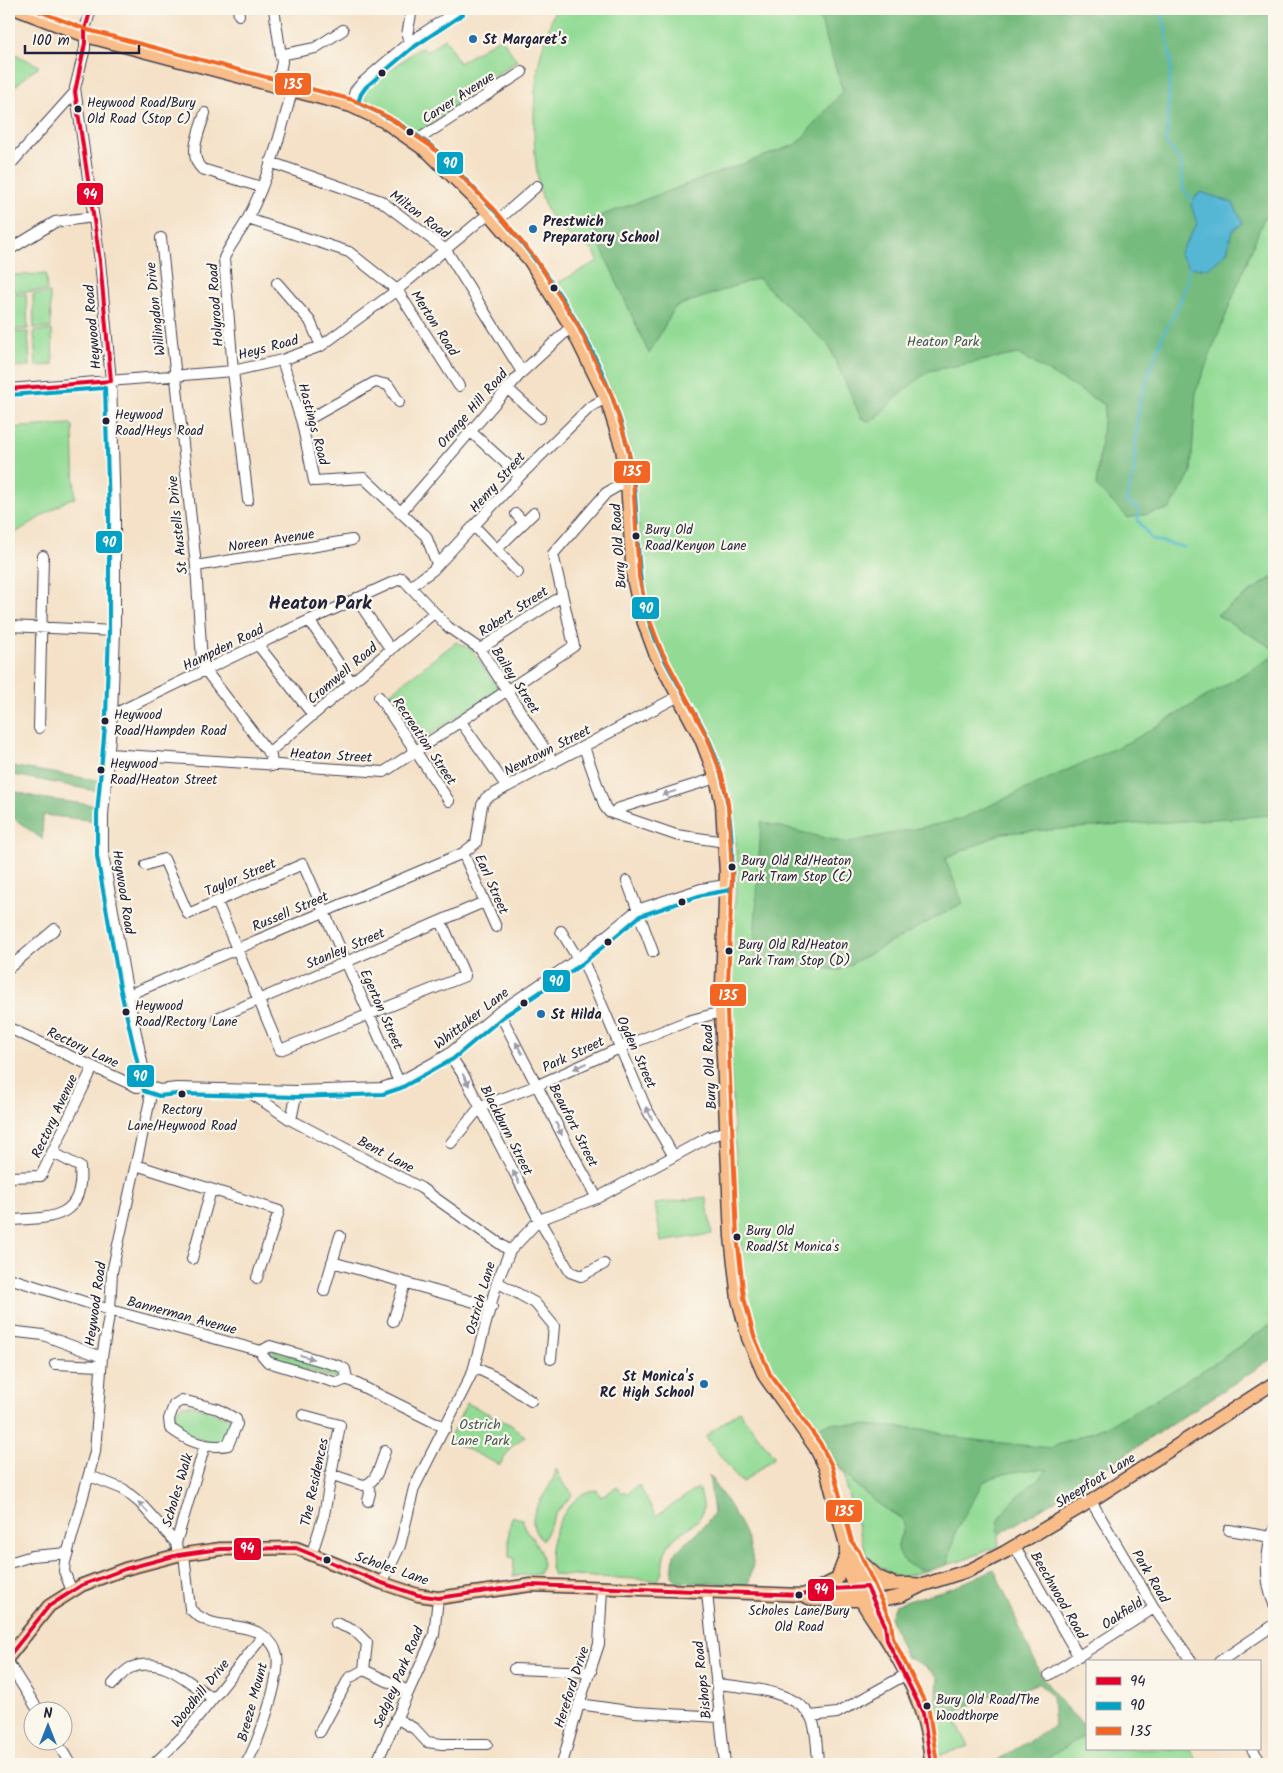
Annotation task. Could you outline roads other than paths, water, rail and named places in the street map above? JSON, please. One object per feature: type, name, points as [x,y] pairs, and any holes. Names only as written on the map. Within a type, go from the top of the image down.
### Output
[{"type":"main road","name":"Bury Old Road","points":[[16,9],[86,36],[351,106],[385,122],[417,144],[454,177],[492,218],[530,261],[571,327],[606,398],[622,449],[627,481],[633,578],[641,615],[652,645],[677,697],[701,739],[716,778],[722,804],[726,842],[726,885],[721,1012],[733,1264],[743,1320],[765,1377],[815,1447],[826,1468],[848,1552],[865,1595],[885,1625],[887,1640],[923,1713],[931,1764]]},
{"type":"main road","name":"Sheepfoot Lane","points":[[865,1595],[894,1583],[917,1587],[962,1573],[1015,1547],[1091,1502],[1274,1383]]},
{"type":"main road","name":"Scholes Lane","points":[[9,1657],[49,1606],[72,1591],[82,1585],[179,1550],[296,1548],[382,1583],[418,1595],[438,1598],[531,1585],[707,1593],[802,1595],[814,1600],[865,1595]]},
{"type":"main road","points":[[815,1590],[837,1579],[848,1552],[878,1577],[894,1583]]},
{"type":"main road","points":[[865,1595],[917,1587]]},
{"type":"main road","name":"Scholes Lane","points":[[802,1595],[815,1590],[865,1595]]},
{"type":"street","name":"Heywood Road","points":[[72,1591],[64,1571],[95,1452],[102,1361],[110,1310],[112,1272],[150,1106],[148,1086],[128,995],[103,855],[103,816],[112,715],[115,631],[115,512],[111,381],[100,261],[76,92],[86,36],[86,23],[91,9]]},
{"type":"street","points":[[274,9],[282,62],[277,87]]},
{"type":"street","points":[[410,42],[407,35],[412,9]]},
{"type":"street","points":[[351,106],[358,86],[410,42],[460,9]]},
{"type":"street","points":[[280,55],[315,48],[344,30]]},
{"type":"street","name":"Carver Avenue","points":[[417,144],[422,137],[517,74]]},
{"type":"street","name":"Holyrood Road","points":[[248,500],[233,370],[224,258],[248,219],[270,162],[292,91]]},
{"type":"street","points":[[9,166],[76,92]]},
{"type":"street","points":[[204,113],[194,154],[197,164],[202,169],[261,187]]},
{"type":"street","name":"Milton Road","points":[[270,162],[381,201],[446,250],[522,372]]},
{"type":"street","name":"Heys Road","points":[[9,389],[233,370],[282,360],[321,346],[397,290],[446,250],[537,186]]},
{"type":"street","points":[[9,250],[55,222],[93,217]]},
{"type":"street","name":"Merton Road","points":[[248,219],[349,252],[397,290],[459,386]]},
{"type":"street","name":"Willingdon Drive","points":[[161,238],[176,376]]},
{"type":"street","points":[[277,283],[310,322],[321,346]]},
{"type":"street","name":"Orange Hill Road","points":[[400,513],[522,372],[571,327]]},
{"type":"street","name":"Hastings Road","points":[[282,360],[302,423],[314,481],[364,478],[426,536],[437,564]]},
{"type":"street","name":"St Austells Drive","points":[[176,376],[196,566],[202,662],[206,671]]},
{"type":"street","points":[[302,423],[374,382],[388,385],[399,402]]},
{"type":"street","points":[[508,389],[540,418]]},
{"type":"street","name":"Henry Street","points":[[410,587],[427,576],[475,527],[520,476],[590,407],[606,398]]},
{"type":"street","points":[[470,431],[520,476]]},
{"type":"street","points":[[562,596],[553,554],[606,493],[627,481]]},
{"type":"street","points":[[496,549],[534,513]]},
{"type":"street","points":[[516,514],[524,523]]},
{"type":"street","points":[[475,527],[518,572]]},
{"type":"street","name":"Noreen Avenue","points":[[196,566],[352,540]]},
{"type":"street","points":[[39,728],[43,556]]},
{"type":"street","name":"Bailey Street","points":[[402,578],[458,636],[480,649],[554,763]]},
{"type":"street","name":"Hampden Road","points":[[112,715],[309,620],[402,578]]},
{"type":"street","name":"Heaton Street","points":[[109,754],[384,772],[574,646],[562,596]]},
{"type":"street","name":"Robert Street","points":[[480,649],[562,596]]},
{"type":"street","points":[[356,598],[391,650]]},
{"type":"street","name":"Cromwell Road","points":[[268,753],[434,613]]},
{"type":"street","points":[[309,620],[352,682]]},
{"type":"street","points":[[9,626],[115,631]]},
{"type":"street","points":[[258,645],[313,715]]},
{"type":"street","points":[[206,671],[268,753],[272,766]]},
{"type":"street","name":"Recreation Street","points":[[378,697],[449,801]]},
{"type":"street","name":"Newtown Street","points":[[463,853],[476,842],[486,798],[677,697]]},
{"type":"street","points":[[461,722],[507,787]]},
{"type":"street","points":[[584,747],[605,808],[614,814],[676,835],[726,842]]},
{"type":"street","points":[[614,814],[617,809],[716,778]]},
{"type":"street","name":"Russell Street","points":[[128,995],[463,853]]},
{"type":"street","name":"Earl Street","points":[[463,853],[496,927]]},
{"type":"street","name":"Taylor Street","points":[[146,866],[164,859],[188,914],[303,864]]},
{"type":"street","name":"Egerton Street","points":[[303,864],[399,1082]]},
{"type":"street","points":[[627,881],[653,952]]},
{"type":"street","name":"Whittaker Lane","points":[[148,1086],[159,1090],[297,1091],[382,1088],[399,1082],[449,1054],[499,1012],[580,957],[637,910],[701,889],[726,885]]},
{"type":"street","points":[[217,902],[280,1050],[465,976],[441,921]]},
{"type":"street","name":"Stanley Street","points":[[217,1018],[484,902]]},
{"type":"street","points":[[9,968],[55,929]]},
{"type":"street","name":"Ogden Street","points":[[560,931],[580,957],[602,1008],[622,1046],[646,1108],[673,1155]]},
{"type":"street","name":"Beaufort Street","points":[[499,1012],[538,1085],[566,1144],[597,1198]]},
{"type":"street","name":"Park Street","points":[[480,1107],[538,1085],[622,1046],[688,1021],[721,1012]]},
{"type":"street","name":"Rectory Lane","points":[[9,1028],[137,1087],[148,1086]]},
{"type":"street","name":"Blackburn Street","points":[[449,1054],[464,1076],[539,1220],[570,1272],[581,1276],[604,1264]]},
{"type":"street","name":"Rectory Avenue","points":[[9,1178],[41,1176],[93,1066]]},
{"type":"street","name":"Bent Lane","points":[[245,1090],[291,1120],[421,1188],[510,1251]]},
{"type":"street","points":[[291,1120],[297,1091]]},
{"type":"street","points":[[451,1143],[480,1107]]},
{"type":"street","name":"Ostrich Lane","points":[[382,1583],[400,1546],[414,1488],[446,1428],[474,1367],[492,1307],[497,1282],[510,1251],[539,1220],[597,1198],[673,1155],[709,1137],[726,1131]]},
{"type":"street","points":[[9,1220],[62,1214],[74,1205],[81,1184],[80,1167],[52,1152]]},
{"type":"street","points":[[136,1165],[279,1211],[256,1278]]},
{"type":"street","points":[[192,1259],[211,1190]]},
{"type":"street","points":[[324,1291],[340,1236]]},
{"type":"street","points":[[332,1262],[492,1307]]},
{"type":"street","name":"Bannerman Avenue","points":[[9,1278],[110,1310],[262,1351],[270,1346],[339,1366],[345,1369],[346,1380]]},
{"type":"street","points":[[497,1282],[535,1303],[554,1326],[551,1359]]},
{"type":"street","points":[[393,1321],[405,1283]]},
{"type":"street","points":[[9,1330],[43,1335],[102,1361]]},
{"type":"street","name":"Bannerman Avenue","points":[[262,1351],[262,1355],[268,1362],[337,1383],[346,1380],[446,1428]]},
{"type":"street","points":[[55,1364],[102,1361]]},
{"type":"street","points":[[474,1367],[532,1401]]},
{"type":"street","name":"Scholes Walk","points":[[179,1401],[202,1404],[236,1419],[237,1424],[228,1445],[218,1447],[205,1445],[178,1434],[168,1426],[174,1405],[179,1401]]},
{"type":"street","name":"The Residences","points":[[303,1415],[340,1425],[324,1515],[312,1554]]},
{"type":"street","name":"Scholes Walk","points":[[179,1550],[205,1445]]},
{"type":"street","points":[[330,1474],[363,1485],[368,1484],[374,1479],[385,1451]]},
{"type":"street","points":[[90,1476],[123,1488],[139,1502],[179,1550],[190,1609],[206,1622],[250,1630],[263,1636]]},
{"type":"street","points":[[368,1484],[370,1493],[368,1501]]},
{"type":"street","name":"Park Road","points":[[1091,1502],[1154,1608],[1191,1660]]},
{"type":"street","points":[[1229,1530],[1272,1533],[1266,1569],[1270,1596],[1274,1604]]},
{"type":"street","name":"Beechwood Road","points":[[1015,1547],[1078,1657]]},
{"type":"street","points":[[9,1563],[32,1556],[68,1553]]},
{"type":"street","name":"Hereford Drive","points":[[562,1764],[599,1644],[602,1588]]},
{"type":"street","name":"Bishops Road","points":[[707,1593],[725,1764]]},
{"type":"street","name":"Sedgley Park Road","points":[[376,1764],[434,1635],[438,1598]]},
{"type":"street","name":"Oakfield","points":[[1049,1675],[1154,1608]]},
{"type":"street","points":[[336,1623],[355,1631],[367,1643],[364,1670]]},
{"type":"street","points":[[1222,1660],[1274,1624]]},
{"type":"street","name":"Woodhill Drive","points":[[154,1764],[183,1736],[263,1636]]},
{"type":"street","name":"Breeze Mount","points":[[246,1764],[260,1734],[277,1668],[276,1650],[263,1636]]},
{"type":"street","points":[[9,1657],[33,1700]]},
{"type":"street","points":[[113,1684],[129,1668],[150,1664],[164,1665],[212,1698]]},
{"type":"street","points":[[514,1669],[591,1672]]},
{"type":"street","points":[[364,1670],[408,1691]]},
{"type":"street","points":[[320,1732],[349,1678],[364,1670]]},
{"type":"street","points":[[811,1716],[837,1713],[905,1675]]},
{"type":"street","points":[[716,1684],[765,1689],[804,1706],[814,1723],[818,1764]]},
{"type":"street","points":[[579,1704],[635,1712],[720,1717]]},
{"type":"street","points":[[396,1718],[415,1729],[427,1742],[487,1744]]},
{"type":"street","points":[[62,1750],[70,1764]]},
{"type":"street","points":[[1253,1750],[1262,1764]]},
{"type":"water","points":[[1201,192],[1233,203],[1243,223],[1232,231],[1227,252],[1208,269],[1189,267],[1179,254],[1197,224],[1191,205],[1196,196]]},
{"type":"waterway","points":[[1162,9],[1171,61],[1166,144],[1181,161],[1183,189],[1193,201]]},
{"type":"waterway","points":[[1184,547],[1151,539],[1138,520],[1138,509],[1126,501],[1133,475],[1139,403],[1163,335],[1176,311],[1187,284],[1189,267]]},
{"type":"place","name":"St Margaret's","points":[[473,39]]},
{"type":"place","name":"Heywood Road/Bury Old Road (Stop C)","points":[[78,109]]},
{"type":"place","name":"Prestwich Preparatory School","points":[[533,229]]},
{"type":"place","name":"Heywood Road/Heys Road","points":[[106,421]]},
{"type":"place","name":"Bury Old Road/Kenyon Lane","points":[[636,536]]},
{"type":"place","name":"Heywood Road/Hampden Road","points":[[105,721]]},
{"type":"place","name":"Heywood Road/Heaton Street","points":[[101,770]]},
{"type":"place","name":"Bury Old Rd/Heaton Park Tram Stop (C)","points":[[732,867]]},
{"type":"place","name":"Bury Old Rd/Heaton Park Tram Stop (D)","points":[[729,951]]},
{"type":"place","name":"Heywood Road/Rectory Lane","points":[[126,1012]]},
{"type":"place","name":"St Hilda","points":[[541,1014]]},
{"type":"place","name":"Rectory Lane/Heywood Road","points":[[182,1094]]},
{"type":"place","name":"Bury Old Road/St Monica's","points":[[737,1237]]},
{"type":"place","name":"St Monica's RC High School","points":[[704,1384]]},
{"type":"place","name":"Scholes Lane/Bury Old Road","points":[[799,1595]]},
{"type":"place","name":"Bury Old Road/The Woodthorpe","points":[[927,1706]]},
{"type":"district","name":"Heaton Park","points":[[320,602]]},
{"type":"park label","name":"Ostrich Lane Park","points":[[480,1432]]}]
